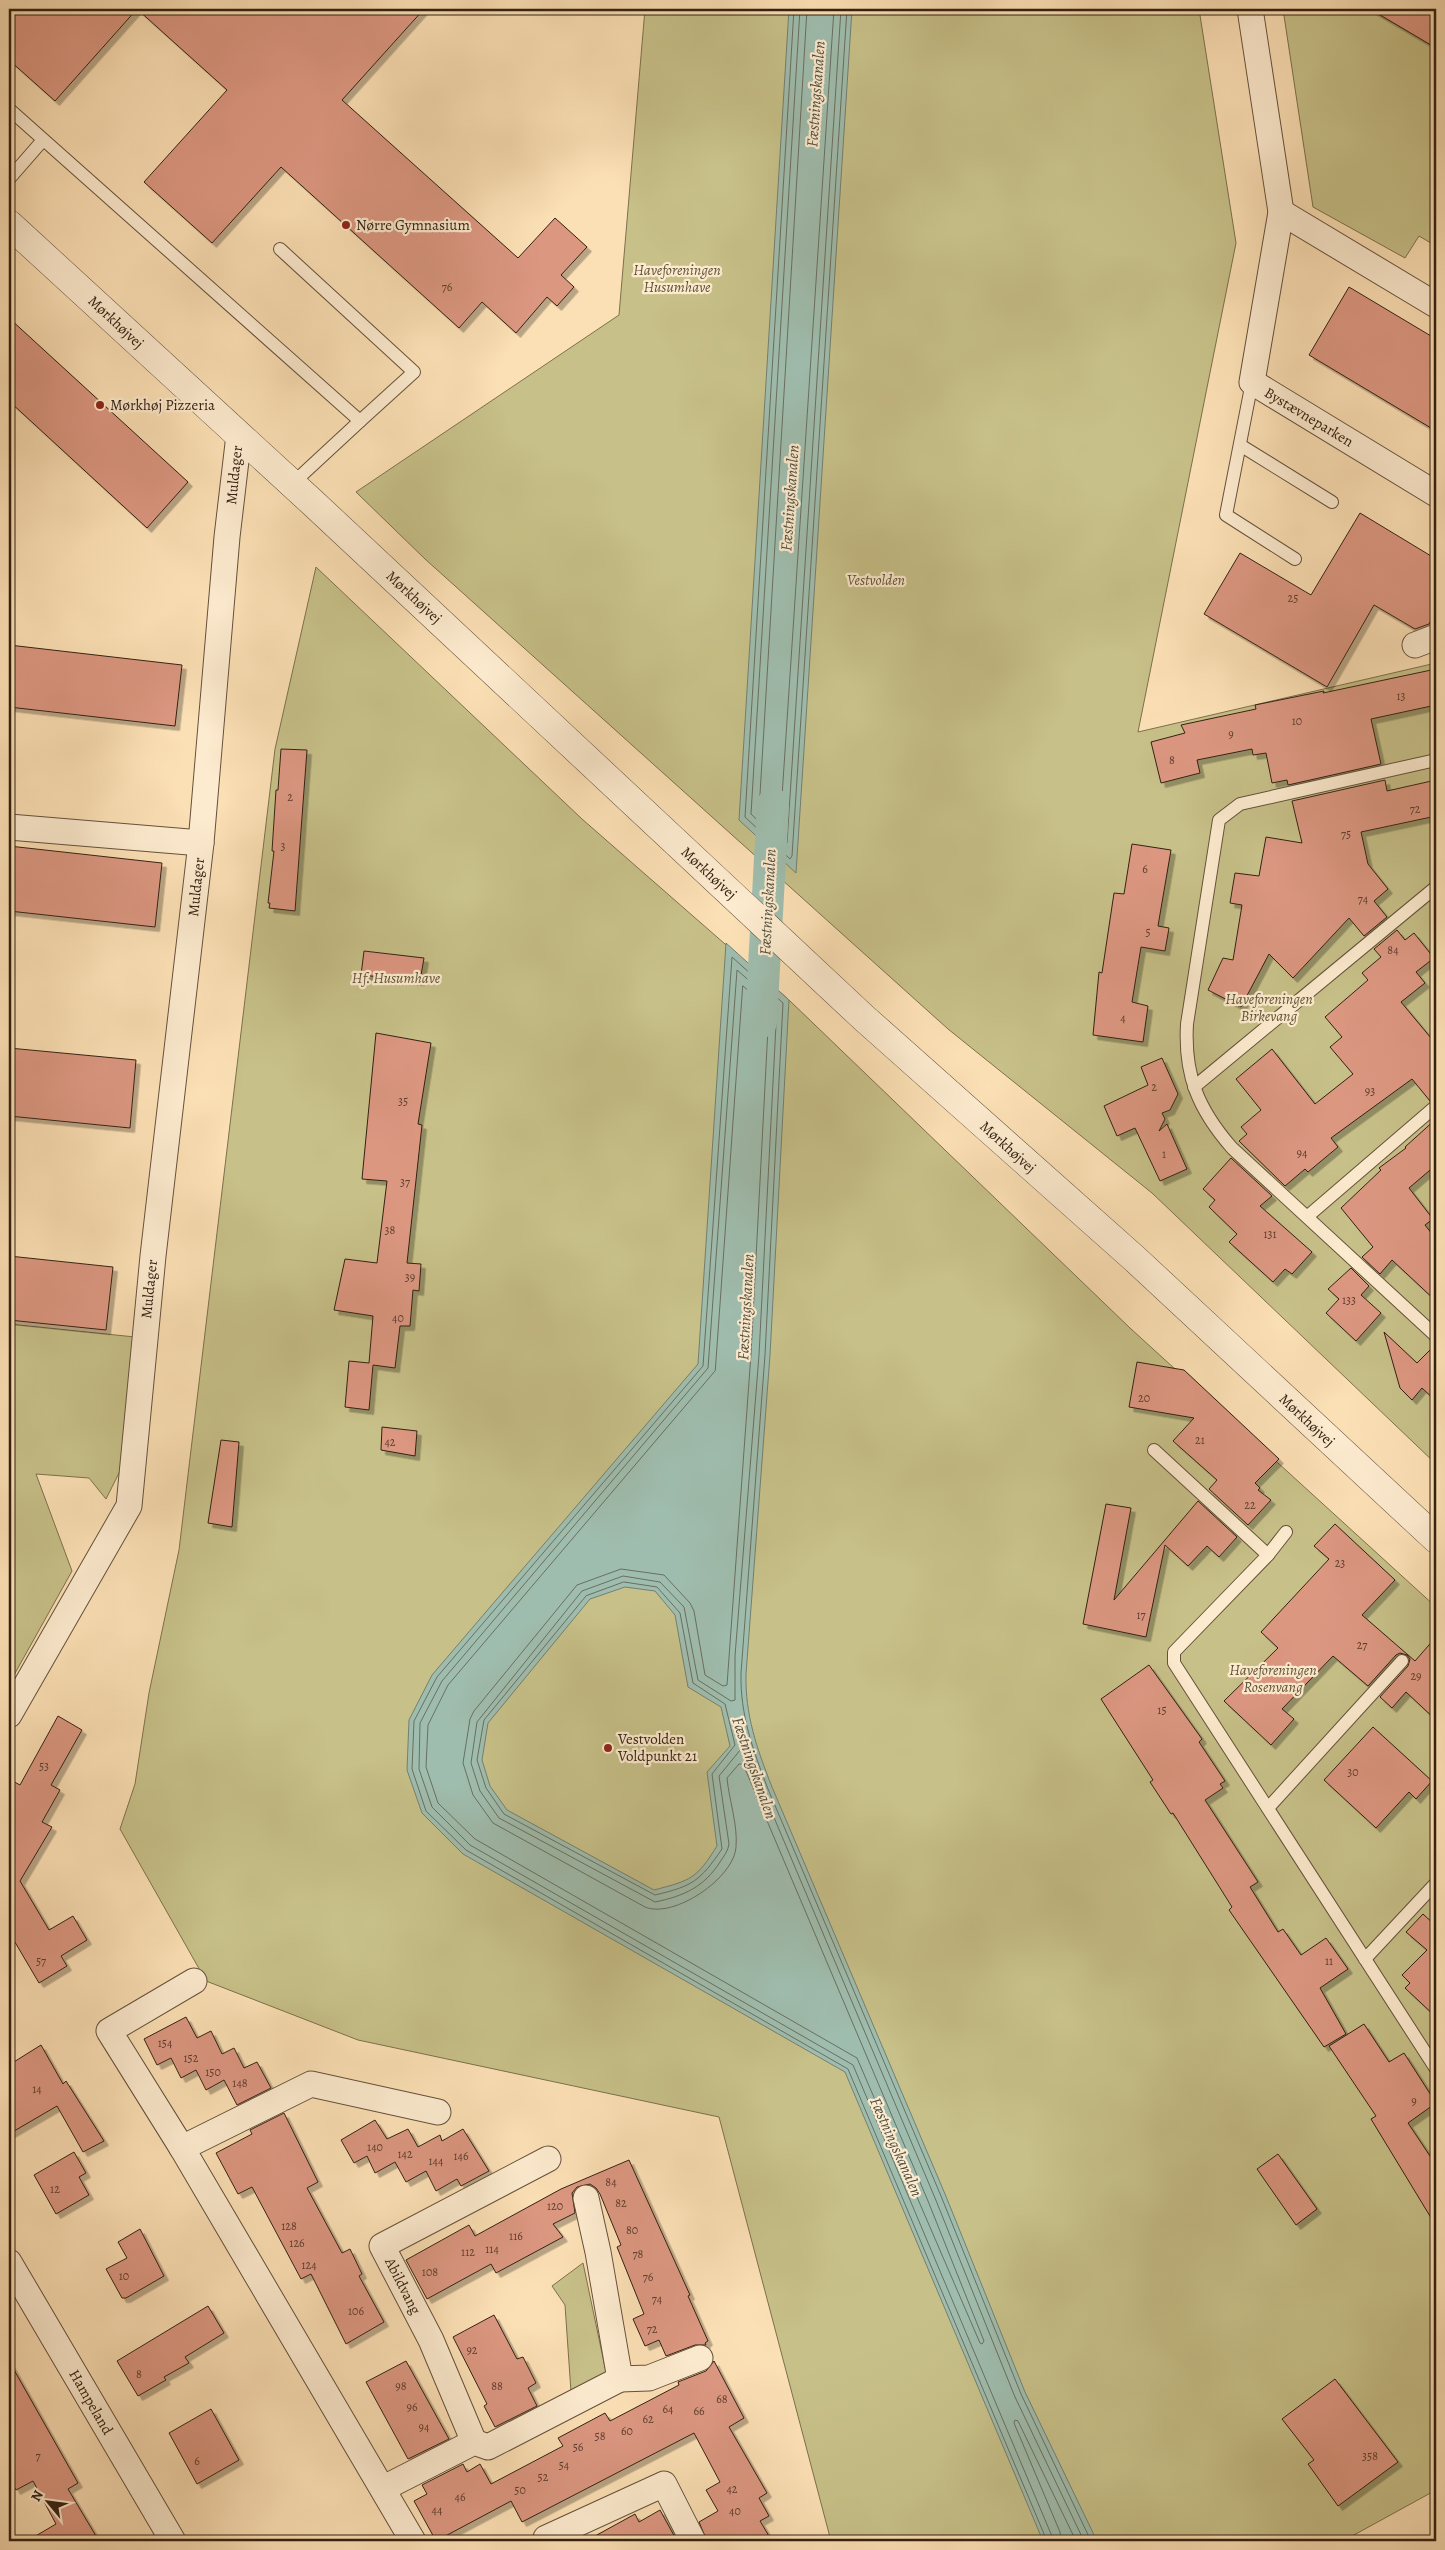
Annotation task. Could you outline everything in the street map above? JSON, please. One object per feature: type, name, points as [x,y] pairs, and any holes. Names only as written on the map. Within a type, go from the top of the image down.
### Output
[{"type":"street","name":"Bystævneparken","points":[[1250,9],[1281,212],[1252,382],[1436,494]]},
{"type":"street","points":[[1281,212],[1436,305]]},
{"type":"street","name":"Mørkhøjvej","points":[[9,224],[292,484],[835,991],[1135,1259],[1436,1539]]},
{"type":"street","name":"Muldager","points":[[11,1708],[129,1506],[152,1256],[200,844],[227,536],[238,435]]},
{"type":"street","name":"Muldager","points":[[9,827],[200,844]]},
{"type":"street","points":[[194,1981],[110,2031],[182,2148],[384,2488],[413,2541]]},
{"type":"street","points":[[182,2148],[311,2084],[438,2112]]},
{"type":"street","name":"Abildvang","points":[[474,2442],[431,2340],[382,2246],[548,2159]]},
{"type":"street","points":[[586,2198],[598,2252],[620,2379]]},
{"type":"street","name":"Hampeland","points":[[9,2262],[172,2541]]},
{"type":"street","points":[[384,2488],[474,2442],[488,2447],[620,2379],[649,2378],[700,2358]]},
{"type":"street","points":[[548,2541],[546,2538],[664,2484],[693,2541]]},
{"type":"lane","points":[[9,109],[360,421]]},
{"type":"lane","points":[[9,179],[43,140]]},
{"type":"lane","points":[[280,249],[414,372],[292,484]]},
{"type":"lane","points":[[1252,382],[1226,515],[1295,559]]},
{"type":"lane","points":[[1240,446],[1332,502]]},
{"type":"lane","points":[[1436,760],[1240,804],[1219,820],[1187,1024],[1185,1053],[1194,1087],[1211,1125],[1232,1148],[1436,1335]]},
{"type":"lane","points":[[1194,1087],[1436,887]]},
{"type":"lane","points":[[1308,1216],[1436,1106]]},
{"type":"lane","points":[[1154,1450],[1268,1555]]},
{"type":"lane","points":[[1286,1532],[1268,1555],[1174,1652],[1174,1663],[1436,2069]]},
{"type":"lane","points":[[1268,1808],[1402,1661]]},
{"type":"lane","points":[[1365,1959],[1436,1883]]},
{"type":"green space","name":"Vestvolden","points":[[645,9],[1199,9],[1236,243],[1138,732],[1436,663],[1436,1464],[1152,1193],[948,1029],[425,559],[356,492],[619,315]]},
{"type":"green space","points":[[1283,9],[1370,9],[1436,48],[1436,246],[1419,236],[1405,258],[1313,207]]},
{"type":"green space","points":[[316,567],[582,819],[789,1000],[1130,1328],[1436,1607],[1436,2490],[1343,2541],[831,2541],[719,2117],[358,2040],[206,1981],[120,1829],[135,1784],[149,1693],[179,1550],[275,749]]},
{"type":"green space","points":[[9,1324],[135,1337],[120,1471],[106,1499],[89,1478],[36,1474],[72,1571],[9,1684]]},
{"type":"green space","points":[[583,2263],[606,2372],[571,2392],[565,2305],[552,2286]]},
{"type":"water","points":[[789,9],[852,9],[796,873],[739,820]]},
{"type":"water","points":[[726,943],[789,1000],[770,1355],[746,1674],[746,1689],[753,1732],[772,1787],[945,2194],[1025,2392],[1097,2541],[1043,2541],[845,2072],[463,1854],[422,1813],[407,1770],[409,1720],[432,1675],[698,1364]],"holes":[[[625,1587],[655,1591],[675,1615],[688,1687],[721,1707],[730,1746],[707,1772],[717,1846],[704,1865],[692,1877],[677,1884],[654,1890],[507,1810],[490,1786],[482,1760],[488,1723],[590,1599]]]},
{"type":"building","points":[[9,9],[137,9],[55,101],[9,60]]},
{"type":"building","points":[[137,9],[424,9],[342,100],[518,258],[555,218],[587,247],[561,275],[574,287],[557,306],[547,297],[516,333],[482,302],[459,328],[281,167],[212,243],[144,182],[227,90]]},
{"type":"building","points":[[1370,9],[1436,9],[1436,48]]},
{"type":"building","points":[[1349,287],[1436,339],[1436,431],[1309,355]]},
{"type":"building","points":[[9,318],[188,482],[147,528],[9,401]]},
{"type":"building","points":[[1360,513],[1436,559],[1436,611],[1429,624],[1415,629],[1374,605],[1327,687],[1204,614],[1240,553],[1311,595]]},
{"type":"building","points":[[9,645],[182,665],[175,726],[9,707]]},
{"type":"building","points":[[1436,669],[1436,705],[1371,719],[1381,764],[1288,785],[1287,780],[1272,783],[1266,753],[1253,755],[1252,749],[1197,760],[1200,773],[1161,783],[1151,742],[1185,733],[1181,725],[1256,709],[1255,705]]},
{"type":"building","points":[[281,749],[307,750],[295,911],[269,908],[270,903],[268,903],[274,851],[272,851],[276,790],[278,790]]},
{"type":"building","points":[[1385,780],[1387,791],[1436,780],[1436,816],[1361,832],[1368,864],[1388,889],[1374,901],[1387,917],[1364,936],[1349,918],[1293,978],[1269,954],[1241,1007],[1208,990],[1223,958],[1233,960],[1242,905],[1230,903],[1235,873],[1259,876],[1266,837],[1302,843],[1292,801]]},
{"type":"building","points":[[1132,844],[1171,850],[1158,926],[1169,928],[1165,951],[1141,947],[1132,1002],[1148,1006],[1143,1042],[1093,1035],[1099,972],[1102,973],[1114,893],[1124,894]]},
{"type":"building","points":[[9,846],[162,863],[155,927],[9,911]]},
{"type":"building","points":[[1397,930],[1405,940],[1414,933],[1434,958],[1416,972],[1425,983],[1401,1002],[1436,1044],[1436,1098],[1430,1101],[1412,1079],[1331,1138],[1338,1147],[1308,1172],[1305,1169],[1285,1186],[1239,1141],[1247,1134],[1241,1127],[1261,1110],[1236,1079],[1272,1049],[1315,1104],[1353,1074],[1330,1047],[1342,1037],[1325,1017],[1368,980],[1362,973],[1381,957],[1374,949]]},
{"type":"building","points":[[364,951],[424,958],[420,981],[361,975]]},
{"type":"building","points":[[376,1033],[431,1043],[418,1124],[422,1125],[407,1263],[421,1264],[419,1291],[413,1290],[410,1326],[400,1326],[395,1368],[373,1365],[369,1410],[345,1407],[349,1361],[369,1363],[373,1316],[334,1310],[345,1259],[377,1263],[387,1181],[362,1179]]},
{"type":"building","points":[[9,1048],[136,1060],[130,1128],[9,1116]]},
{"type":"building","points":[[1162,1058],[1178,1094],[1170,1110],[1162,1113],[1165,1119],[1159,1131],[1167,1124],[1187,1169],[1160,1181],[1135,1128],[1117,1136],[1104,1106],[1148,1085],[1141,1067]]},
{"type":"building","points":[[1436,1119],[1436,1165],[1409,1188],[1433,1219],[1425,1225],[1436,1239],[1436,1301],[1392,1260],[1380,1274],[1362,1257],[1373,1247],[1341,1208],[1381,1170],[1379,1168],[1406,1148]]},
{"type":"building","points":[[1231,1158],[1272,1196],[1260,1206],[1312,1252],[1292,1274],[1285,1269],[1273,1282],[1229,1242],[1237,1234],[1209,1207],[1215,1200],[1203,1189]]},
{"type":"building","points":[[9,1256],[113,1267],[106,1330],[9,1320]]},
{"type":"building","points":[[1351,1268],[1369,1286],[1361,1295],[1381,1313],[1356,1341],[1326,1313],[1339,1299],[1328,1289]]},
{"type":"building","points":[[1384,1332],[1417,1363],[1436,1344],[1436,1401],[1422,1388],[1412,1400],[1400,1388]]},
{"type":"building","points":[[1137,1362],[1184,1370],[1279,1459],[1255,1483],[1260,1488],[1258,1490],[1271,1500],[1248,1525],[1209,1489],[1217,1480],[1173,1441],[1194,1418],[1129,1407]]},
{"type":"building","points":[[382,1427],[417,1431],[415,1456],[381,1450]]},
{"type":"building","points":[[221,1440],[239,1442],[232,1527],[208,1523]]},
{"type":"building","points":[[1198,1501],[1237,1537],[1219,1557],[1207,1546],[1188,1566],[1165,1545],[1146,1637],[1083,1624],[1106,1504],[1131,1508],[1114,1600]]},
{"type":"building","points":[[1335,1524],[1395,1580],[1362,1615],[1415,1661],[1436,1637],[1436,1720],[1406,1692],[1392,1708],[1380,1697],[1408,1666],[1410,1659],[1407,1655],[1400,1653],[1396,1655],[1368,1686],[1333,1656],[1282,1709],[1294,1719],[1271,1745],[1224,1701],[1278,1648],[1261,1632],[1329,1559],[1314,1546]]},
{"type":"building","points":[[1149,1665],[1202,1739],[1199,1742],[1225,1781],[1220,1784],[1223,1788],[1205,1800],[1258,1882],[1250,1887],[1278,1932],[1283,1929],[1301,1955],[1326,1938],[1348,1969],[1320,1988],[1346,2034],[1324,2047],[1229,1910],[1232,1907],[1173,1813],[1171,1814],[1150,1782],[1153,1780],[1101,1699]]},
{"type":"building","points":[[58,1716],[82,1730],[51,1785],[60,1790],[42,1822],[52,1827],[20,1881],[49,1930],[73,1916],[87,1940],[61,1956],[67,1966],[39,1983],[9,1932],[9,1779],[20,1785]]},
{"type":"building","points":[[1373,1727],[1432,1781],[1416,1799],[1409,1792],[1376,1828],[1324,1780]]},
{"type":"building","points":[[1423,1914],[1436,1926],[1436,2017],[1405,1988],[1410,1983],[1402,1975],[1427,1950],[1406,1932]]},
{"type":"building","points":[[186,2017],[197,2038],[211,2031],[222,2054],[234,2048],[244,2068],[257,2062],[271,2088],[237,2105],[224,2080],[206,2090],[196,2070],[181,2078],[171,2058],[157,2065],[144,2039]]},
{"type":"building","points":[[1364,2024],[1389,2062],[1404,2053],[1436,2103],[1408,2123],[1436,2165],[1436,2226],[1371,2119],[1376,2116],[1329,2046]]},
{"type":"building","points":[[41,2045],[63,2084],[66,2081],[104,2141],[83,2152],[57,2106],[9,2134],[9,2065]]},
{"type":"building","points":[[284,2113],[318,2182],[307,2188],[342,2253],[350,2249],[362,2274],[359,2276],[384,2322],[346,2344],[311,2274],[301,2279],[252,2187],[238,2194],[216,2153],[252,2134],[250,2130]]},
{"type":"building","points":[[375,2120],[387,2139],[408,2129],[418,2147],[440,2135],[442,2141],[463,2129],[489,2171],[461,2186],[457,2179],[436,2191],[426,2171],[406,2182],[395,2162],[375,2173],[367,2156],[354,2163],[341,2140]]},
{"type":"building","points":[[74,2152],[86,2173],[79,2177],[89,2195],[56,2214],[34,2175]]},
{"type":"building","points":[[1278,2154],[1317,2209],[1296,2225],[1257,2169]]},
{"type":"building","points":[[629,2160],[690,2295],[688,2296],[708,2341],[705,2343],[706,2345],[695,2345],[666,2356],[659,2340],[645,2346],[633,2319],[644,2314],[617,2247],[621,2245],[600,2194],[590,2184],[577,2187],[572,2193],[575,2213],[553,2224],[563,2237],[496,2273],[491,2264],[427,2299],[406,2260],[469,2225],[475,2236],[561,2189]]},
{"type":"building","points":[[140,2229],[164,2276],[126,2298],[122,2298],[106,2269],[127,2258],[118,2242]]},
{"type":"building","points":[[208,2306],[224,2333],[185,2357],[189,2363],[164,2377],[166,2380],[138,2396],[117,2361]]},
{"type":"building","points":[[494,2315],[517,2359],[523,2357],[536,2383],[528,2388],[537,2406],[495,2427],[484,2406],[487,2404],[453,2337]]},
{"type":"building","points":[[9,2361],[78,2483],[68,2489],[99,2541],[27,2541],[56,2524],[33,2481],[16,2490],[9,2478]]},
{"type":"building","points":[[406,2361],[449,2439],[408,2459],[366,2382]]},
{"type":"building","points":[[714,2361],[744,2418],[729,2427],[767,2493],[759,2498],[769,2516],[760,2521],[772,2541],[707,2541],[699,2522],[718,2511],[706,2490],[720,2482],[694,2433],[522,2522],[511,2501],[436,2541],[414,2501],[427,2494],[422,2485],[463,2464],[467,2472],[480,2464],[491,2484],[563,2446],[558,2438],[605,2413],[610,2421],[679,2385],[678,2382],[706,2371]]},
{"type":"building","points":[[1335,2379],[1398,2462],[1338,2506],[1308,2464],[1314,2460],[1282,2419]]},
{"type":"building","points":[[211,2409],[239,2460],[197,2484],[169,2433]]},
{"type":"building","points":[[660,2510],[677,2541],[586,2541],[635,2514],[639,2522]]},
{"type":"waterway","name":"Fæstningskanalen","points":[[761,1022],[773,804]]},
{"type":"place","name":"Nørre Gymnasium","points":[[346,225]]},
{"type":"place","name":"Mørkhøj Pizzeria","points":[[100,405]]},
{"type":"place","name":"Vestvolden Voldpunkt 21","points":[[608,1748]]},
{"type":"park label","name":"Haveforeningen Husumhave","points":[[677,278]]},
{"type":"park label","name":"Hf. Husumhave","points":[[396,978]]},
{"type":"park label","name":"Haveforeningen Birkevang","points":[[1269,1008]]},
{"type":"park label","name":"Haveforeningen Rosenvang","points":[[1273,1678]]}]
